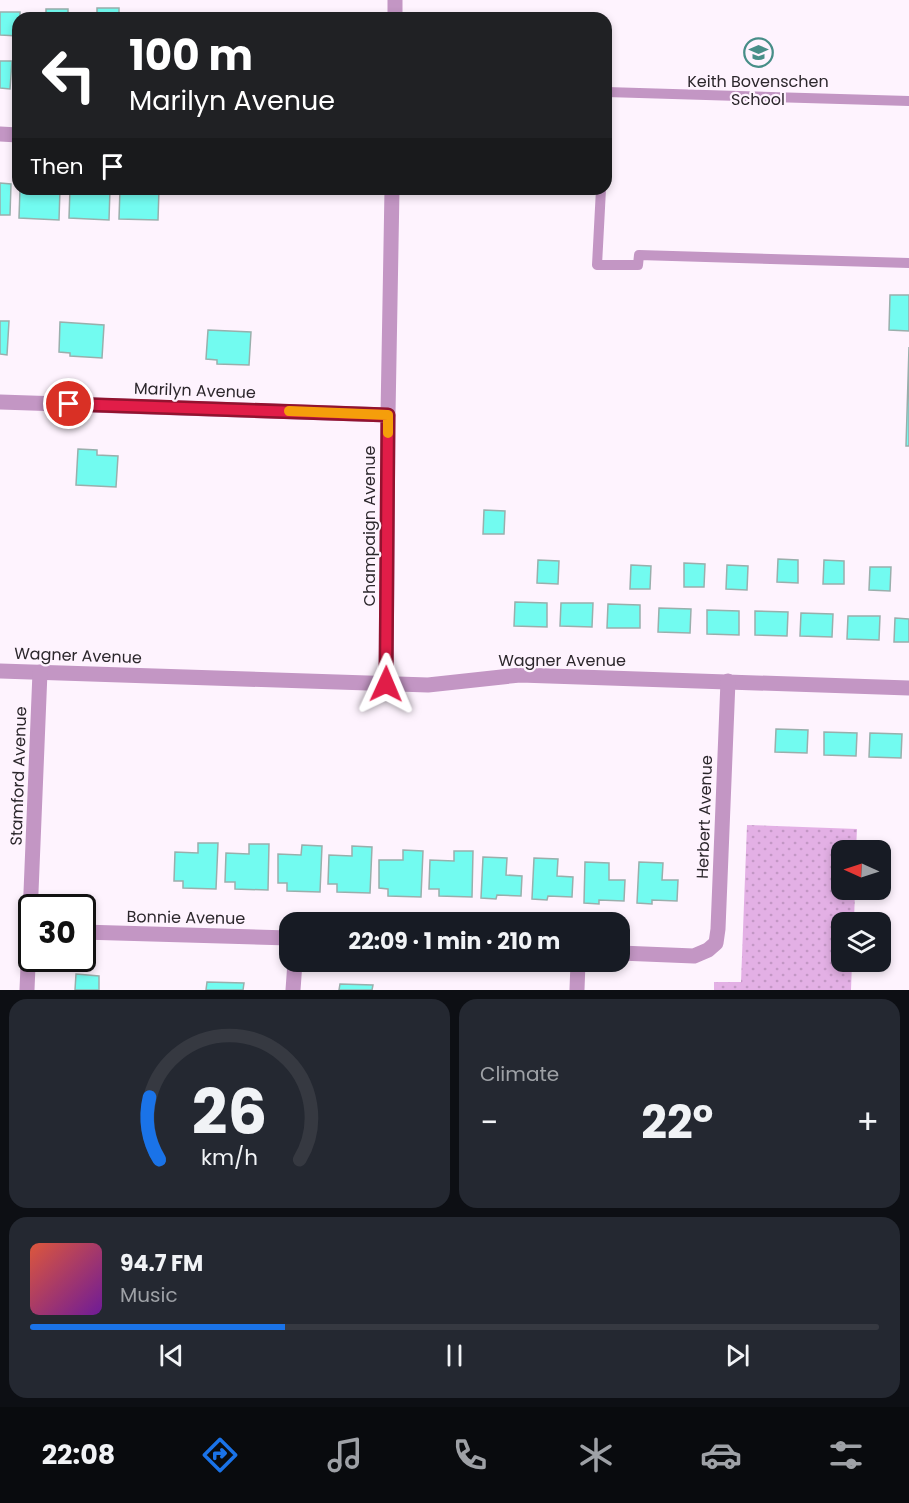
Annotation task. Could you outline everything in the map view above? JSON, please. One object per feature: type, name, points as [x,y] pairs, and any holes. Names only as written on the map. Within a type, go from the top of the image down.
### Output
[{"type":"street","name":"Champaign Avenue","points":[[386,684],[392,195]]},
{"type":"street","name":"Marilyn Avenue","points":[[0,402],[388,415]]},
{"type":"street","name":"Wagner Avenue","points":[[0,671],[428,685],[520,675],[909,688]]},
{"type":"street","name":"Stamford Avenue","points":[[32,894],[40,672]]},
{"type":"street","name":"Herbert Avenue","points":[[630,953],[694,956],[708,950],[716,943],[728,681]]},
{"type":"street","name":"Bonnie Avenue","points":[[96,932],[279,938]]},
{"type":"street","name":"Stamford Avenue","points":[[27,990],[28,972]]},
{"type":"street","points":[[293,990],[294,972]]},
{"type":"street","points":[[577,990],[578,972]]},
{"type":"lane","points":[[612,92],[909,101]]},
{"type":"lane","points":[[601,195],[597,265],[638,265],[639,255],[909,263]]},
{"type":"shaded area","points":[[747,825],[857,829],[856,840],[831,840],[831,900],[855,900],[854,912],[831,912],[831,972],[852,972],[851,990],[714,990],[714,982],[741,982]]},
{"type":"building","points":[[97,8],[119,8],[119,12],[97,12]]},
{"type":"building","points":[[46,9],[68,9],[68,12],[46,12]]},
{"type":"building","points":[[0,12],[12,12],[12,36],[0,35]]},
{"type":"building","points":[[0,61],[12,61],[10,89],[0,88]]},
{"type":"building","points":[[0,183],[11,184],[10,215],[0,215]]},
{"type":"building","points":[[20,195],[60,195],[59,220],[19,218]]},
{"type":"building","points":[[70,195],[110,195],[109,220],[69,218]]},
{"type":"building","points":[[120,195],[159,195],[158,220],[119,219]]},
{"type":"building","points":[[890,295],[909,295],[909,331],[889,330]]},
{"type":"building","points":[[0,321],[9,321],[7,355],[0,354]]},
{"type":"building","points":[[60,322],[104,325],[102,358],[70,356],[70,353],[59,352]]},
{"type":"building","points":[[208,330],[251,332],[249,365],[217,364],[217,360],[206,359]]},
{"type":"building","points":[[909,347],[909,446],[906,446]]},
{"type":"building","points":[[78,449],[97,450],[97,455],[118,456],[116,487],[76,485]]},
{"type":"building","points":[[484,510],[505,511],[504,534],[483,534]]},
{"type":"building","points":[[778,559],[798,560],[798,583],[777,582]]},
{"type":"building","points":[[538,560],[559,561],[558,584],[537,583]]},
{"type":"building","points":[[824,560],[844,561],[844,584],[823,584]]},
{"type":"building","points":[[684,563],[705,564],[704,587],[684,587]]},
{"type":"building","points":[[631,565],[651,566],[650,589],[630,589]]},
{"type":"building","points":[[727,565],[748,566],[747,590],[726,589]]},
{"type":"building","points":[[870,567],[891,567],[890,591],[869,590]]},
{"type":"building","points":[[515,602],[547,603],[547,627],[514,626]]},
{"type":"building","points":[[561,603],[593,603],[592,627],[560,626]]},
{"type":"building","points":[[608,604],[640,605],[640,628],[607,628]]},
{"type":"building","points":[[659,608],[691,609],[690,633],[658,632]]},
{"type":"building","points":[[707,610],[739,611],[739,635],[707,634]]},
{"type":"building","points":[[755,611],[788,612],[787,636],[755,635]]},
{"type":"building","points":[[801,613],[833,614],[832,637],[800,636]]},
{"type":"building","points":[[848,616],[880,616],[879,640],[847,639]]},
{"type":"building","points":[[895,618],[909,619],[909,642],[894,642]]},
{"type":"building","points":[[776,729],[808,730],[807,753],[775,752]]},
{"type":"building","points":[[824,732],[857,733],[856,756],[824,755]]},
{"type":"building","points":[[870,733],[902,734],[901,758],[869,757]]},
{"type":"building","points":[[198,843],[218,843],[216,889],[183,888],[183,881],[174,881],[175,852],[198,853]]},
{"type":"building","points":[[249,844],[269,844],[268,890],[235,889],[235,882],[225,882],[226,853],[249,854]]},
{"type":"building","points":[[302,845],[322,846],[320,892],[287,891],[287,883],[278,883],[278,854],[301,855]]},
{"type":"building","points":[[352,846],[372,847],[370,893],[337,892],[337,884],[328,884],[329,855],[352,856]]},
{"type":"building","points":[[403,850],[423,851],[421,897],[388,896],[388,889],[379,888],[379,860],[403,860]]},
{"type":"building","points":[[454,851],[473,851],[472,897],[439,896],[439,889],[429,889],[430,860],[454,861]]},
{"type":"building","points":[[483,857],[507,858],[506,875],[522,876],[521,896],[497,895],[496,899],[481,898]]},
{"type":"building","points":[[534,858],[558,859],[557,876],[573,877],[572,897],[548,896],[547,900],[532,899]]},
{"type":"building","points":[[585,862],[609,863],[609,880],[625,880],[624,901],[599,900],[599,904],[584,903]]},
{"type":"building","points":[[639,862],[663,863],[662,880],[678,880],[677,901],[652,900],[652,904],[637,903]]},
{"type":"building","points":[[76,974],[99,976],[99,990],[75,990]]},
{"type":"building","points":[[207,982],[244,983],[243,990],[206,990]]},
{"type":"building","points":[[340,984],[373,985],[372,990],[339,990]]},
{"type":"slow traffic","points":[[289,411],[388,415],[388,433]]},
{"type":"place","name":"Keith Bovenschen School","points":[[758,53]]},
{"type":"route","points":[[69,404],[388,415],[386,684]]}]
